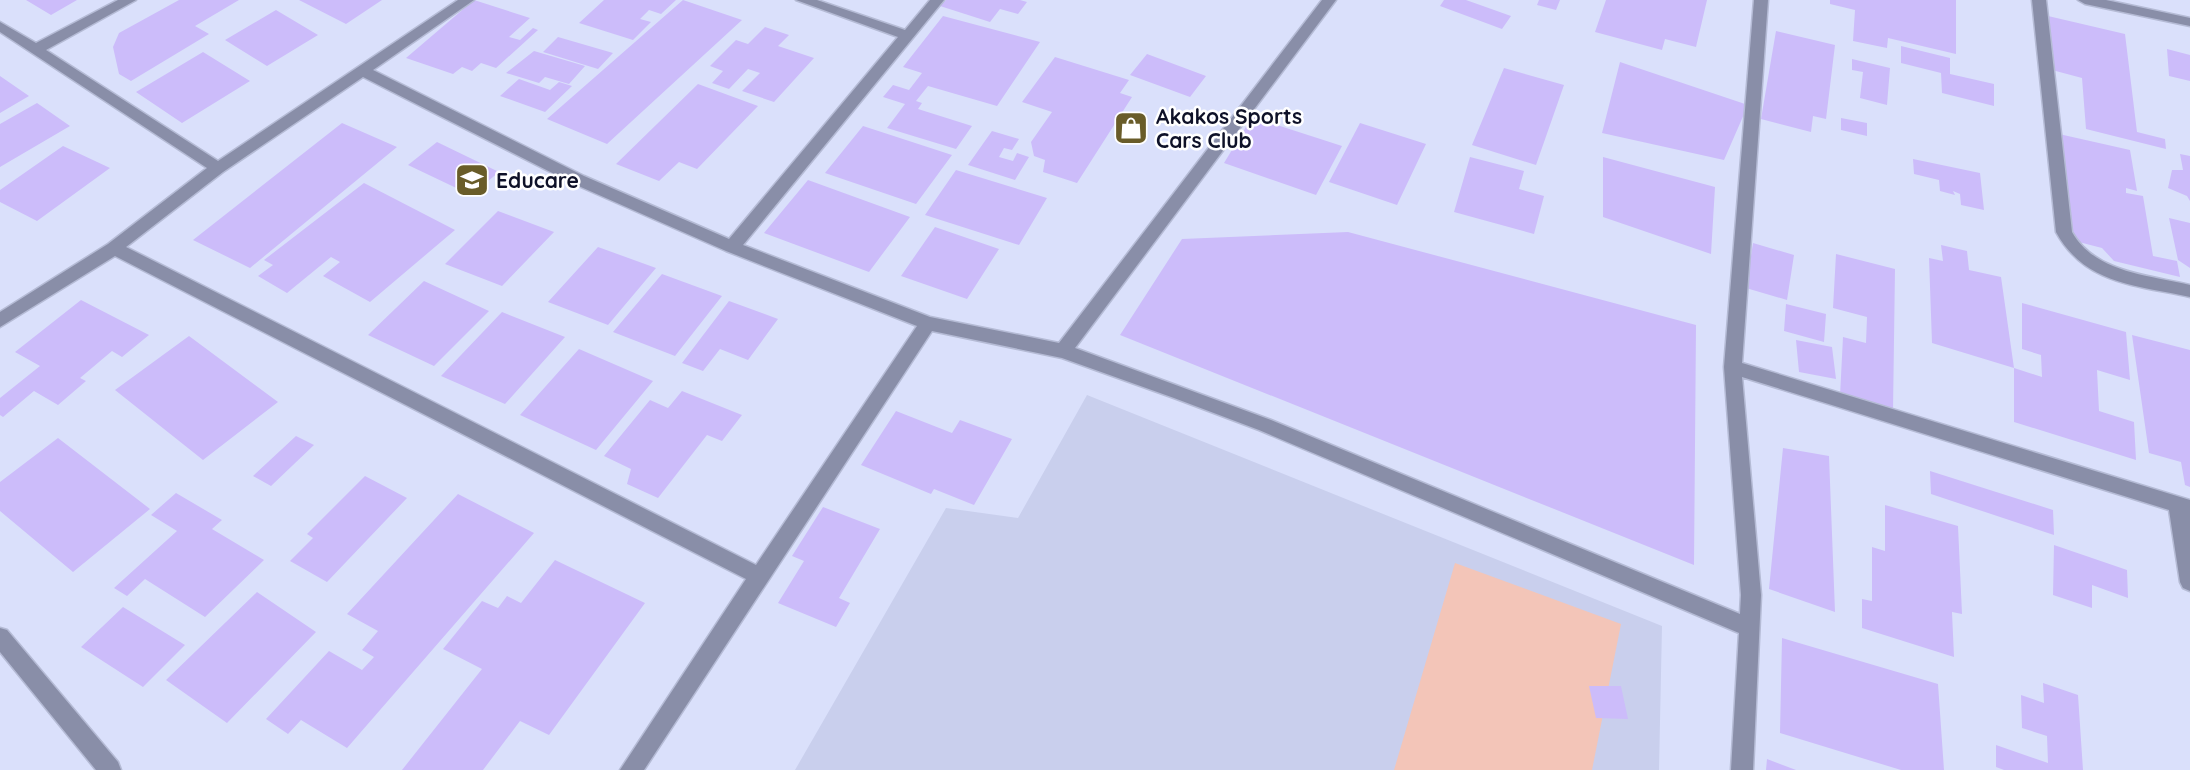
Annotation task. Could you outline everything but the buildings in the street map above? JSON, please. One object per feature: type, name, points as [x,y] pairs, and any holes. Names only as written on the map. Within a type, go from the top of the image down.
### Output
[{"type":"street","points":[[36,49],[129,0]]},
{"type":"street","points":[[0,320],[114,248],[218,168],[467,0]]},
{"type":"street","points":[[803,0],[909,36]]},
{"type":"street","points":[[732,247],[937,0]]},
{"type":"street","points":[[1063,351],[1329,0]]},
{"type":"street","points":[[1742,770],[1751,595],[1733,367],[1761,0]]},
{"type":"street","points":[[2039,0],[2064,232],[2069,246],[2078,256],[2097,265],[2190,291]]},
{"type":"street","points":[[2085,0],[2190,22]]},
{"type":"street","points":[[0,26],[218,168]]},
{"type":"street","points":[[360,70],[579,180],[732,247],[928,323],[1063,351],[1265,425],[1750,628]]},
{"type":"street","points":[[114,248],[759,576]]},
{"type":"street","points":[[631,770],[928,323]]},
{"type":"street","points":[[1733,367],[2184,506],[2190,582]]},
{"type":"street","points":[[0,637],[110,770]]},
{"type":"shaded area","points":[[1087,395],[1662,626],[1659,770],[795,770],[946,508],[1018,518]]},
{"type":"shaded area","points":[[1455,563],[1621,624],[1592,770],[1394,770]]},
{"type":"place","name":"Akakos Sports Cars Club","points":[[1131,128]]},
{"type":"place","name":"Educare","points":[[472,180]]}]
